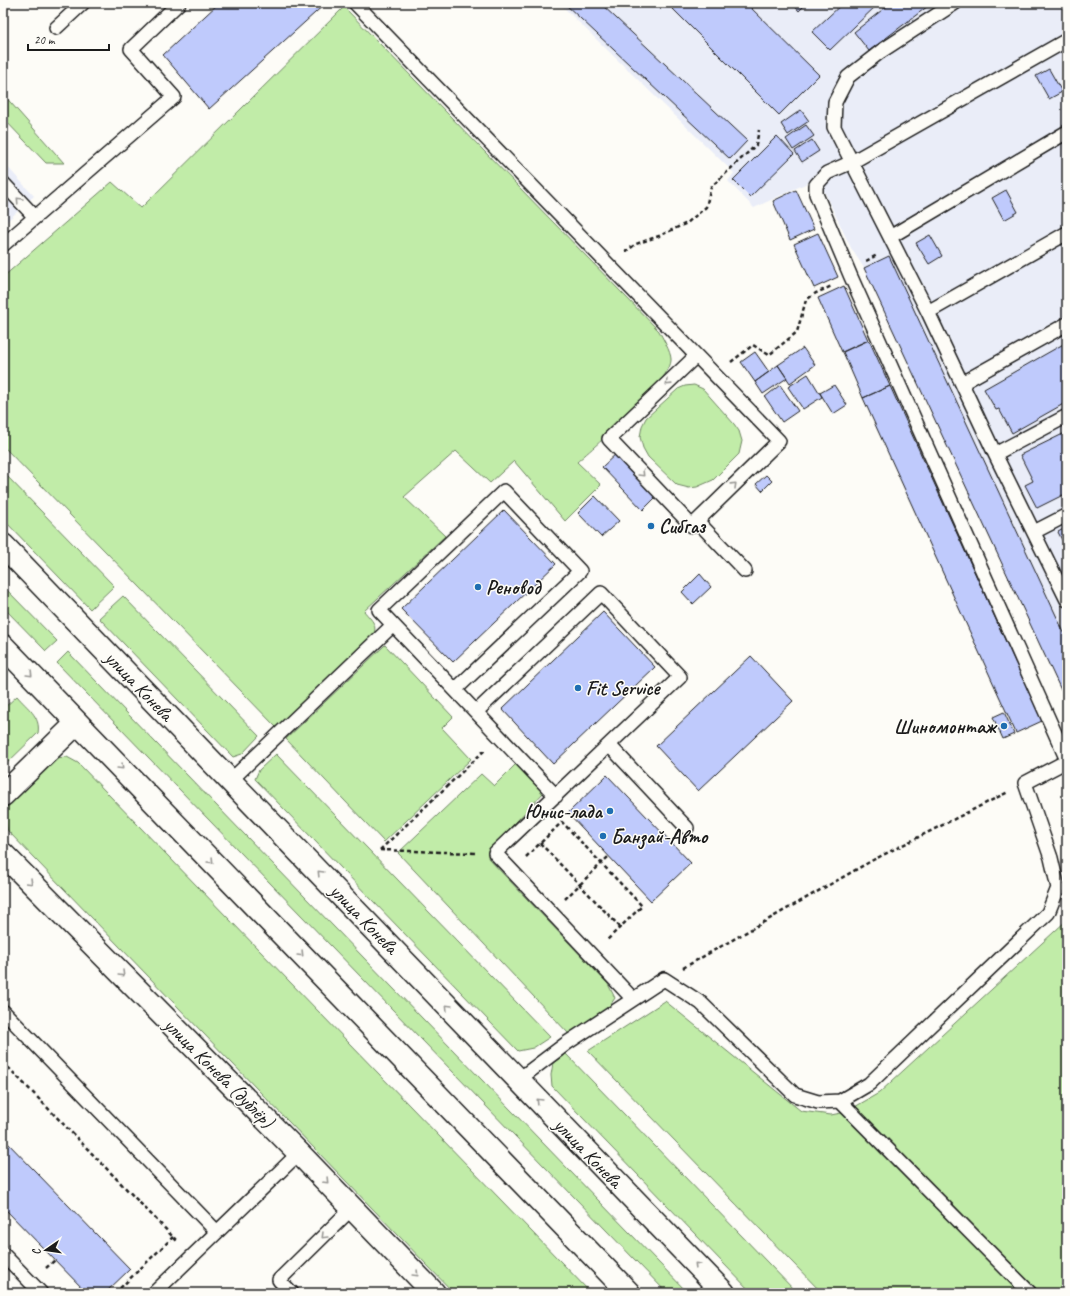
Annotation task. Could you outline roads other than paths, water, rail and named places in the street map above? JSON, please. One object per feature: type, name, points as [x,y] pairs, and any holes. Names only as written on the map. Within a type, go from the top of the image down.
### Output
[{"type":"main road","name":"улица Конева","points":[[3,545],[724,1293]]},
{"type":"main road","points":[[3,646],[629,1293]]},
{"type":"main road","points":[[3,795],[77,723]]},
{"type":"main road","name":"улица Конева (дублёр)","points":[[3,854],[299,1153],[434,1293]]},
{"type":"lane","points":[[56,28],[83,3]]},
{"type":"lane","points":[[3,245],[174,97],[131,49],[179,3]]},
{"type":"lane","points":[[355,3],[780,441],[692,526],[609,439],[696,356]]},
{"type":"lane","points":[[955,3],[880,52],[848,77],[835,102],[834,127],[928,312],[995,454],[1067,598]]},
{"type":"lane","points":[[518,1080],[567,1043],[664,979],[701,1003],[795,1095],[818,1102],[840,1101],[869,1084],[1048,913],[1058,888],[1051,858],[1025,783],[1067,761],[851,277],[816,194],[816,185],[827,173],[852,162],[1067,40]]},
{"type":"lane","points":[[892,242],[1067,132]]},
{"type":"lane","points":[[3,183],[35,217]]},
{"type":"lane","points":[[928,312],[1067,233]]},
{"type":"lane","points":[[962,383],[1067,324]]},
{"type":"lane","points":[[995,454],[1067,416]]},
{"type":"lane","points":[[455,690],[580,571],[504,491],[379,610],[393,625],[556,796]]},
{"type":"lane","points":[[1034,532],[1067,514]]},
{"type":"lane","points":[[697,521],[745,571]]},
{"type":"lane","points":[[476,712],[601,593],[680,677],[495,853],[633,999]]},
{"type":"lane","points":[[231,780],[393,625]]},
{"type":"lane","points":[[609,745],[687,828]]},
{"type":"lane","points":[[3,1011],[217,1232]]},
{"type":"lane","points":[[840,1101],[1030,1293]]},
{"type":"lane","points":[[154,1293],[299,1153]]},
{"type":"lane","points":[[292,1293],[279,1280],[352,1208]]},
{"type":"lane","points":[[3,1254],[41,1293]]},
{"type":"place","name":"Сибгаз","points":[[651,526]]},
{"type":"place","name":"Реновод","points":[[478,587]]},
{"type":"place","name":"Fit Service","points":[[578,688]]},
{"type":"place","name":"Шиномонтаж","points":[[1004,726]]},
{"type":"place","name":"Юнис-лада","points":[[610,811]]},
{"type":"place","name":"Банзай-Авто","points":[[603,836]]}]
